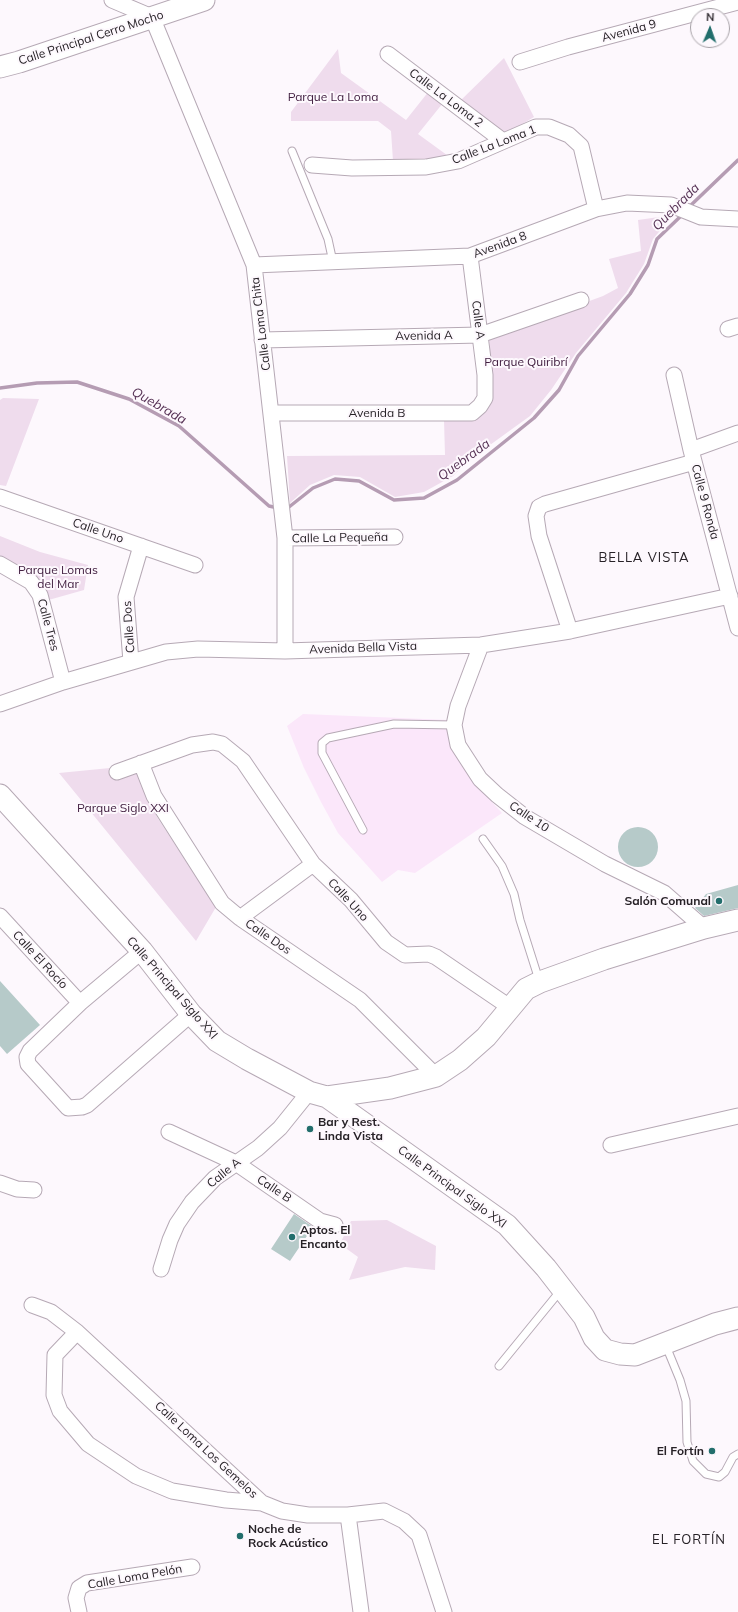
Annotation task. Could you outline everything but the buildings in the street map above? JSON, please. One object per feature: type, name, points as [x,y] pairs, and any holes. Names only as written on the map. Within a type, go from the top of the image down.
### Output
[{"type":"street","points":[[112,0],[152,17]]},
{"type":"street","name":"Calle Principal Cerro Mocho","points":[[0,67],[204,0]]},
{"type":"street","name":"Avenida 9","points":[[520,62],[568,47],[738,2]]},
{"type":"street","name":"Calle Loma Chita","points":[[152,17],[254,265],[285,538],[285,650]]},
{"type":"street","name":"Calle La Loma 2","points":[[388,54],[503,141]]},
{"type":"street","name":"Calle La Loma 1","points":[[312,165],[352,168],[426,167],[458,161],[536,127],[549,127],[570,135],[581,146],[596,209]]},
{"type":"street","name":"Avenida 8","points":[[254,265],[470,256],[596,209],[627,203],[672,205],[701,216],[724,220],[738,219]]},
{"type":"street","name":"Calle A","points":[[470,256],[480,335],[485,398],[480,406]]},
{"type":"street","name":"Avenida A","points":[[262,340],[480,335],[581,300]]},
{"type":"street","name":"Calle 9 Ronda","points":[[674,375],[693,456],[738,628]]},
{"type":"street","name":"Avenida B","points":[[272,413],[472,413],[480,406]]},
{"type":"street","points":[[570,631],[539,536],[536,516],[538,507],[693,456],[738,433]]},
{"type":"street","name":"Calle Uno","points":[[0,497],[195,565]]},
{"type":"street","name":"Calle La Pequeña","points":[[285,538],[396,537]]},
{"type":"street","name":"Calle Dos","points":[[131,662],[126,597],[141,546]]},
{"type":"street","name":"Calle Tres","points":[[0,564],[31,582],[40,595],[63,682]]},
{"type":"street","name":"Avenida Bella Vista","points":[[0,704],[63,682],[166,652],[198,649],[285,650],[481,645],[570,631],[730,596]]},
{"type":"street","name":"Calle 10","points":[[481,645],[458,706],[454,725],[458,745],[480,779],[497,795],[525,817],[605,864],[664,893],[704,928]]},
{"type":"street","name":"Calle Uno","points":[[141,764],[192,744],[213,742],[222,744],[243,760],[313,864],[351,900],[386,942],[405,955],[429,954],[436,957],[511,1008]]},
{"type":"street","points":[[117,772],[141,764]]},
{"type":"street","name":"Calle Dos","points":[[141,764],[158,803],[222,904],[240,918],[360,1000],[436,1076]]},
{"type":"street","name":"Calle Principal Siglo XXI","points":[[0,795],[142,951],[191,1014],[217,1041],[247,1059],[318,1095],[507,1225],[562,1288],[584,1317],[594,1338],[605,1350],[620,1354],[635,1355],[715,1324],[738,1318]]},
{"type":"street","points":[[240,918],[313,864]]},
{"type":"street","name":"Calle El Rocío","points":[[0,916],[80,1003]]},
{"type":"street","points":[[318,1095],[390,1088],[436,1076],[460,1060],[486,1037],[526,990],[540,982],[604,959],[704,928],[738,920]]},
{"type":"street","points":[[142,951],[80,1003],[30,1051],[27,1057],[28,1064],[68,1108],[87,1105],[191,1014]]},
{"type":"street","name":"Calle A","points":[[161,1269],[170,1240],[177,1224],[192,1202],[215,1178],[258,1148],[318,1095]]},
{"type":"street","points":[[611,1145],[738,1116]]},
{"type":"street","name":"Calle B","points":[[169,1132],[236,1163],[320,1220],[335,1225]]},
{"type":"street","points":[[0,1183],[17,1189],[34,1190]]},
{"type":"street","name":"Calle Loma Los Gemelos","points":[[32,1305],[51,1312],[77,1332],[262,1503],[282,1511],[308,1515],[384,1511],[404,1521],[419,1535],[444,1612]]},
{"type":"street","points":[[77,1332],[55,1355],[54,1395],[60,1411],[88,1444],[136,1476],[172,1491],[226,1500],[262,1503]]},
{"type":"street","points":[[348,1514],[361,1612]]},
{"type":"street","name":"Calle Loma Pelón","points":[[79,1612],[76,1598],[79,1588],[87,1584],[192,1567]]},
{"type":"lane","points":[[292,151],[328,239],[333,262]]},
{"type":"lane","points":[[363,830],[322,752],[322,743],[328,738],[394,724],[454,725]]},
{"type":"lane","points":[[483,839],[502,866],[514,894],[520,920],[540,982]]},
{"type":"lane","points":[[499,1366],[562,1288]]},
{"type":"lane","points":[[665,1344],[680,1380],[686,1401],[687,1442],[693,1461],[706,1474],[719,1477],[725,1472],[733,1457],[738,1454]]},
{"type":"shaded area","points":[[303,714],[449,720],[453,743],[461,764],[479,788],[502,813],[415,873],[398,870],[382,882],[338,833],[304,768],[287,726]]},
{"type":"green space","name":"Parque La Loma","points":[[338,49],[341,73],[406,120],[429,91],[443,103],[418,134],[451,158],[393,161],[391,131],[378,121],[291,121],[291,112]]},
{"type":"green space","points":[[504,58],[534,117],[507,133],[497,131],[459,102]]},
{"type":"green space","name":"Parque Quiribrí","points":[[673,215],[653,239],[644,264],[626,293],[576,353],[551,390],[530,416],[472,458],[453,476],[424,492],[395,497],[360,477],[334,475],[310,485],[290,503],[287,456],[445,455],[444,420],[486,409],[493,399],[489,338],[603,296],[618,288],[609,259],[641,251],[638,220]]},
{"type":"green space","points":[[3,398],[39,399],[6,486],[0,485],[0,400]]},
{"type":"green space","name":"Parque Lomas del Mar","points":[[0,536],[40,552],[88,565],[84,590],[45,601],[0,558]]},
{"type":"green space","name":"Parque Siglo XXI","points":[[110,768],[115,780],[139,772],[157,817],[216,907],[196,941],[59,773]]},
{"type":"green space","points":[[387,1220],[436,1246],[435,1270],[405,1267],[349,1280],[358,1257],[340,1244],[351,1221]]},
{"type":"waterway","name":"Quebrada","points":[[689,207],[738,160]]},
{"type":"waterway","name":"Quebrada","points":[[284,508],[289,507],[313,488],[335,479],[359,481],[394,500],[424,498],[457,480],[534,418],[559,390],[578,356],[630,294],[648,265],[657,239],[682,215]]},
{"type":"waterway","name":"Quebrada","points":[[0,388],[37,383],[77,382],[129,399],[179,426],[269,506],[278,508]]},
{"type":"place","name":"Salón Comunal","points":[[719,901]]},
{"type":"place","name":"Bar y Rest. Linda Vista","points":[[310,1129]]},
{"type":"place","name":"Aptos. El Encanto","points":[[292,1237]]},
{"type":"place","name":"El Fortín","points":[[712,1451]]},
{"type":"place","name":"Noche de Rock Acústico","points":[[240,1536]]},
{"type":"district","name":"BELLA VISTA","points":[[644,558]]},
{"type":"district","name":"EL FORTÍN","points":[[689,1540]]}]
